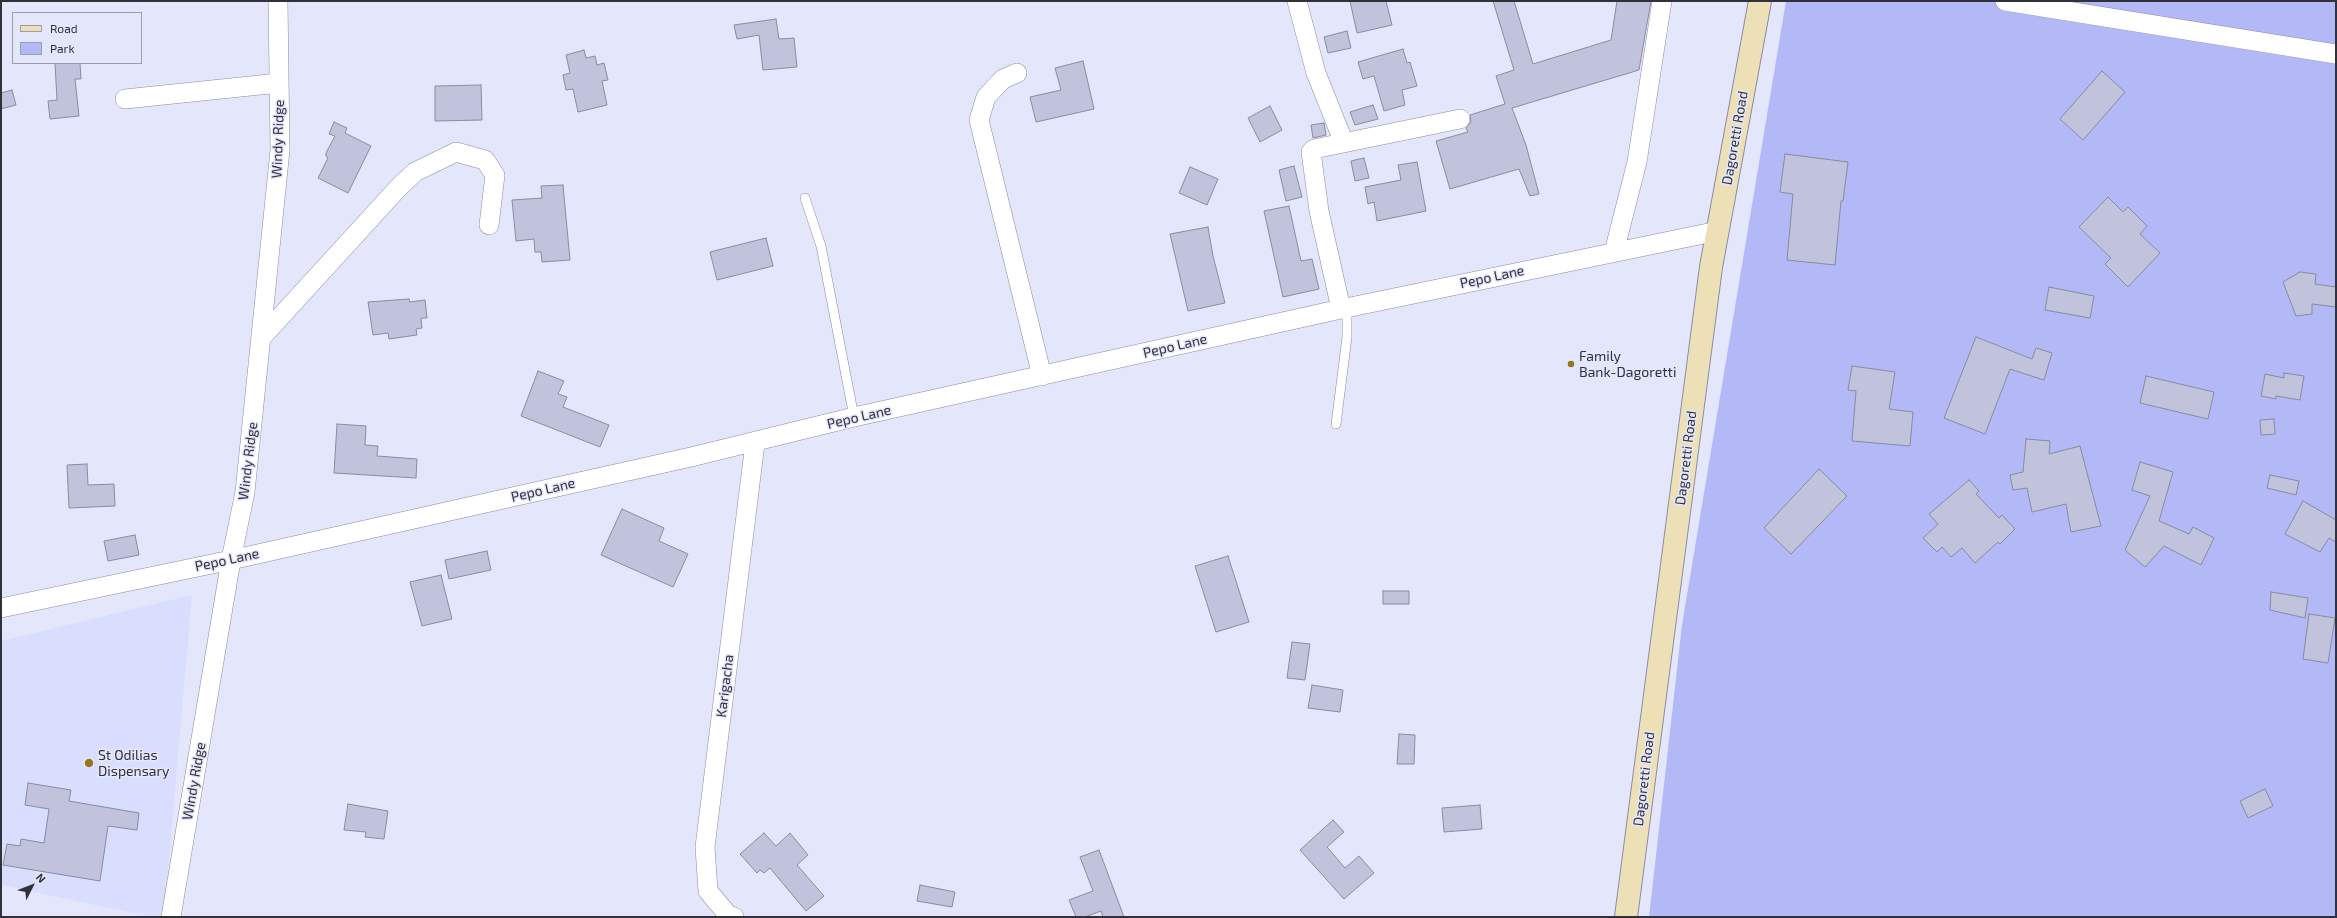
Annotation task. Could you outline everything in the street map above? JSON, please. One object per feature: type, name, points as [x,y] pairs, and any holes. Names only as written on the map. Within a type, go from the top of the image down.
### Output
[{"type":"main road","name":"Dagoretti Road","points":[[1626,917],[1711,266],[1760,1]]},
{"type":"street","name":"Windy Ridge","points":[[171,917],[231,560],[245,492],[280,150],[278,1]]},
{"type":"street","points":[[1297,1],[1316,73],[1344,143]]},
{"type":"street","points":[[1614,252],[1637,162],[1662,1]]},
{"type":"street","points":[[2005,1],[2336,54]]},
{"type":"street","points":[[1017,72],[1003,79],[986,97],[978,120],[1042,376]]},
{"type":"street","points":[[126,99],[279,83]]},
{"type":"street","points":[[1344,308],[1310,159],[1311,152],[1314,149],[1460,119]]},
{"type":"street","points":[[261,338],[399,187],[415,172],[456,152],[485,160],[495,175],[489,225]]},
{"type":"street","name":"Pepo Lane","points":[[1,608],[231,560],[755,443],[854,418],[1344,308],[1718,231]]},
{"type":"street","name":"Karigacha","points":[[734,917],[728,916],[708,891],[705,847],[755,443]]},
{"type":"lane","points":[[805,198],[821,246],[854,418]]},
{"type":"lane","points":[[1336,424],[1347,337],[1344,308]]},
{"type":"shaded area","name":"St Odilias Dispensary","points":[[192,595],[164,917],[152,917],[1,885],[1,641]]},
{"type":"green space","points":[[1786,1],[2336,1],[2336,917],[1649,917],[1682,625]]},
{"type":"building","points":[[1350,1],[1386,1],[1392,25],[1357,33]]},
{"type":"building","points":[[1493,1],[1514,1],[1533,64],[1611,40],[1617,1],[1651,1],[1639,70],[1512,108],[1526,145],[1539,194],[1530,196],[1519,169],[1450,189],[1436,141],[1468,132],[1466,128],[1471,122],[1470,115],[1505,104],[1496,76],[1514,70]]},
{"type":"building","points":[[776,19],[779,39],[794,38],[797,67],[763,70],[759,35],[737,39],[734,25]]},
{"type":"building","points":[[1347,31],[1351,48],[1328,53],[1324,37]]},
{"type":"building","points":[[1403,49],[1407,63],[1410,62],[1417,86],[1402,90],[1405,105],[1384,111],[1374,76],[1363,79],[1358,62]]},
{"type":"building","points":[[584,50],[586,58],[595,56],[597,65],[604,63],[608,80],[602,81],[607,105],[578,112],[573,89],[566,90],[563,75],[570,73],[566,55]]},
{"type":"building","points":[[1083,61],[1094,109],[1036,122],[1030,97],[1061,90],[1055,68]]},
{"type":"building","points":[[55,64],[80,64],[81,79],[75,79],[79,116],[50,119],[48,101],[57,100]]},
{"type":"building","points":[[2102,71],[2125,92],[2083,140],[2060,119]]},
{"type":"building","points":[[481,85],[482,120],[435,121],[435,86]]},
{"type":"building","points":[[12,90],[16,105],[1,109],[1,93]]},
{"type":"building","points":[[1373,105],[1378,119],[1355,125],[1350,112]]},
{"type":"building","points":[[1270,106],[1282,130],[1260,142],[1248,118]]},
{"type":"building","points":[[334,122],[347,128],[345,133],[371,146],[348,193],[318,178],[328,158],[326,153],[335,136],[329,134]]},
{"type":"building","points":[[1324,123],[1326,135],[1313,138],[1311,125]]},
{"type":"building","points":[[1785,154],[1848,162],[1843,201],[1841,201],[1835,265],[1787,260],[1793,194],[1780,192]]},
{"type":"building","points":[[1364,158],[1369,178],[1355,181],[1351,161]]},
{"type":"building","points":[[1417,162],[1426,211],[1377,221],[1374,202],[1368,204],[1365,187],[1401,180],[1398,165]]},
{"type":"building","points":[[1294,166],[1302,197],[1286,201],[1279,170]]},
{"type":"building","points":[[1190,167],[1218,179],[1207,205],[1179,193]]},
{"type":"building","points":[[563,185],[570,260],[542,262],[541,252],[535,252],[534,239],[516,241],[512,200],[542,198],[541,186]]},
{"type":"building","points":[[2108,197],[2123,212],[2128,207],[2147,226],[2140,234],[2160,253],[2128,287],[2105,264],[2111,258],[2079,227]]},
{"type":"building","points":[[1289,206],[1301,261],[1312,259],[1319,289],[1283,297],[1264,211]]},
{"type":"building","points":[[1208,227],[1213,256],[1225,303],[1188,311],[1170,234]]},
{"type":"building","points":[[766,238],[773,266],[717,280],[710,252]]},
{"type":"building","points":[[2300,272],[2316,274],[2315,284],[2336,287],[2336,307],[2312,304],[2312,314],[2296,316],[2283,282]]},
{"type":"building","points":[[2049,287],[2094,296],[2090,318],[2045,310]]},
{"type":"building","points":[[409,299],[410,302],[425,300],[427,318],[421,318],[422,328],[416,329],[417,335],[389,339],[388,333],[373,335],[368,302]]},
{"type":"building","points":[[1976,337],[2032,359],[2036,348],[2052,353],[2044,380],[2010,369],[1985,434],[1944,418]]},
{"type":"building","points":[[1852,366],[1895,372],[1889,409],[1913,412],[1910,446],[1852,441],[1856,391],[1848,390]]},
{"type":"building","points":[[538,371],[564,381],[558,394],[567,397],[563,407],[609,425],[600,447],[521,416]]},
{"type":"building","points":[[2284,373],[2304,376],[2300,400],[2276,396],[2276,399],[2261,396],[2265,374],[2284,378]]},
{"type":"building","points":[[2146,376],[2214,392],[2208,419],[2140,403]]},
{"type":"building","points":[[2274,419],[2275,434],[2261,435],[2260,420]]},
{"type":"building","points":[[337,424],[366,426],[365,445],[378,446],[377,456],[417,459],[416,478],[334,473]]},
{"type":"building","points":[[2026,439],[2050,441],[2049,454],[2080,446],[2101,526],[2071,532],[2066,504],[2032,512],[2027,488],[2013,490],[2010,475],[2023,472]]},
{"type":"building","points":[[2140,462],[2173,472],[2159,521],[2189,534],[2193,527],[2214,538],[2201,565],[2164,546],[2145,567],[2125,550],[2150,496],[2132,490]]},
{"type":"building","points":[[87,464],[88,485],[114,484],[115,506],[69,508],[67,465]]},
{"type":"building","points":[[1819,469],[1847,496],[1791,554],[1764,528]]},
{"type":"building","points":[[2270,475],[2299,481],[2296,495],[2267,488]]},
{"type":"building","points":[[1969,480],[1979,491],[1976,494],[1999,518],[2002,515],[2015,529],[2000,544],[1998,542],[1975,563],[1962,548],[1951,557],[1942,547],[1937,552],[1923,538],[1938,524],[1929,514]]},
{"type":"building","points":[[2303,501],[2336,520],[2336,542],[2329,538],[2320,552],[2285,534]]},
{"type":"building","points":[[622,509],[664,528],[659,541],[688,554],[673,587],[601,555]]},
{"type":"building","points":[[135,535],[139,555],[108,561],[104,541]]},
{"type":"building","points":[[487,551],[491,570],[449,579],[445,560]]},
{"type":"building","points":[[1228,556],[1249,622],[1216,632],[1195,566]]},
{"type":"building","points":[[441,575],[452,619],[422,626],[410,582]]},
{"type":"building","points":[[1383,591],[1409,591],[1409,604],[1383,604]]},
{"type":"building","points":[[2271,592],[2308,598],[2305,618],[2270,610]]},
{"type":"building","points":[[2309,614],[2335,618],[2328,663],[2303,659]]},
{"type":"building","points":[[1292,642],[1310,644],[1305,680],[1287,678]]},
{"type":"building","points":[[1312,685],[1343,690],[1340,712],[1308,708]]},
{"type":"building","points":[[1399,734],[1415,735],[1414,764],[1397,764]]},
{"type":"building","points":[[28,783],[71,790],[69,801],[139,813],[137,830],[108,826],[100,881],[3,865],[7,844],[20,846],[21,839],[44,843],[49,809],[25,805]]},
{"type":"building","points":[[2265,789],[2273,806],[2248,818],[2240,801]]},
{"type":"building","points":[[348,804],[388,811],[384,839],[365,837],[366,832],[344,830]]},
{"type":"building","points":[[1480,805],[1482,829],[1444,832],[1442,808]]},
{"type":"building","points":[[1333,820],[1344,832],[1327,847],[1345,868],[1359,856],[1374,873],[1344,899],[1300,850]]},
{"type":"building","points":[[764,833],[776,846],[790,833],[808,855],[797,865],[824,896],[806,911],[770,868],[764,873],[760,870],[757,873],[740,854]]},
{"type":"building","points":[[1099,850],[1124,917],[1103,917],[1101,911],[1085,917],[1076,917],[1069,900],[1093,891],[1080,857]]},
{"type":"building","points":[[920,885],[955,892],[952,907],[917,901]]},
{"type":"place","name":"Family Bank-Dagoretti","points":[[1571,364]]},
{"type":"place","name":"St Odilias Dispensary","points":[[89,763]]}]
